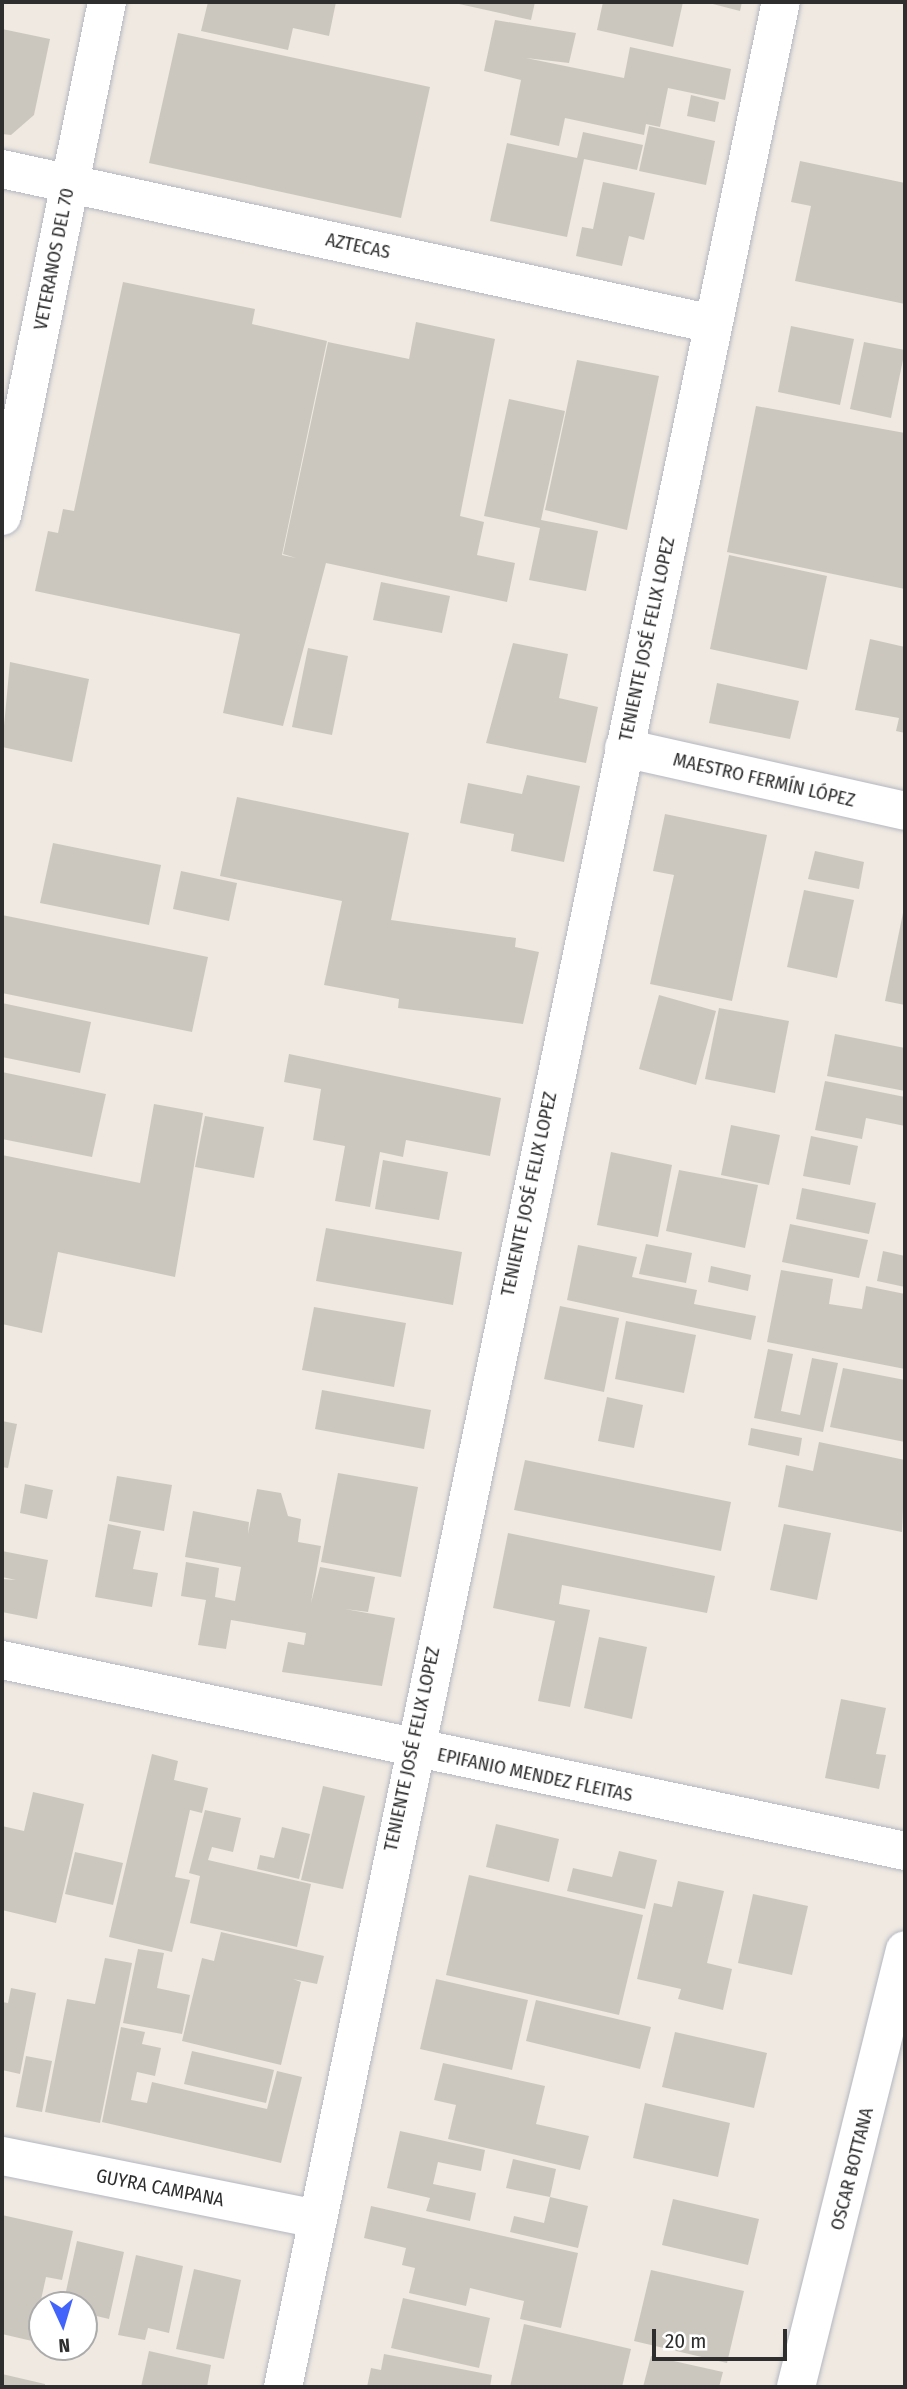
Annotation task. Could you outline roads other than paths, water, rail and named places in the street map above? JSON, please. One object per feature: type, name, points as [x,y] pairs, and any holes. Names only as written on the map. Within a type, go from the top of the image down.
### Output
[{"type":"street","name":"VETERANOS DEL 70","points":[[2,516],[107,2]]},
{"type":"street","name":"TENIENTE JOSÉ FELIX LOPEZ","points":[[283,2387],[411,1750],[780,2]]},
{"type":"street","name":"AZTECAS","points":[[2,169],[713,324]]},
{"type":"street","name":"MAESTRO FERMÍN LÓPEZ","points":[[624,748],[905,811]]},
{"type":"street","name":"EPIFANIO MENDEZ FLEITAS","points":[[2,1660],[411,1750],[905,1851]]},
{"type":"street","name":"OSCAR BOTTANA","points":[[796,2387],[905,1950]]},
{"type":"street","name":"GUYRA CAMPANA","points":[[2,2156],[318,2219]]}]
